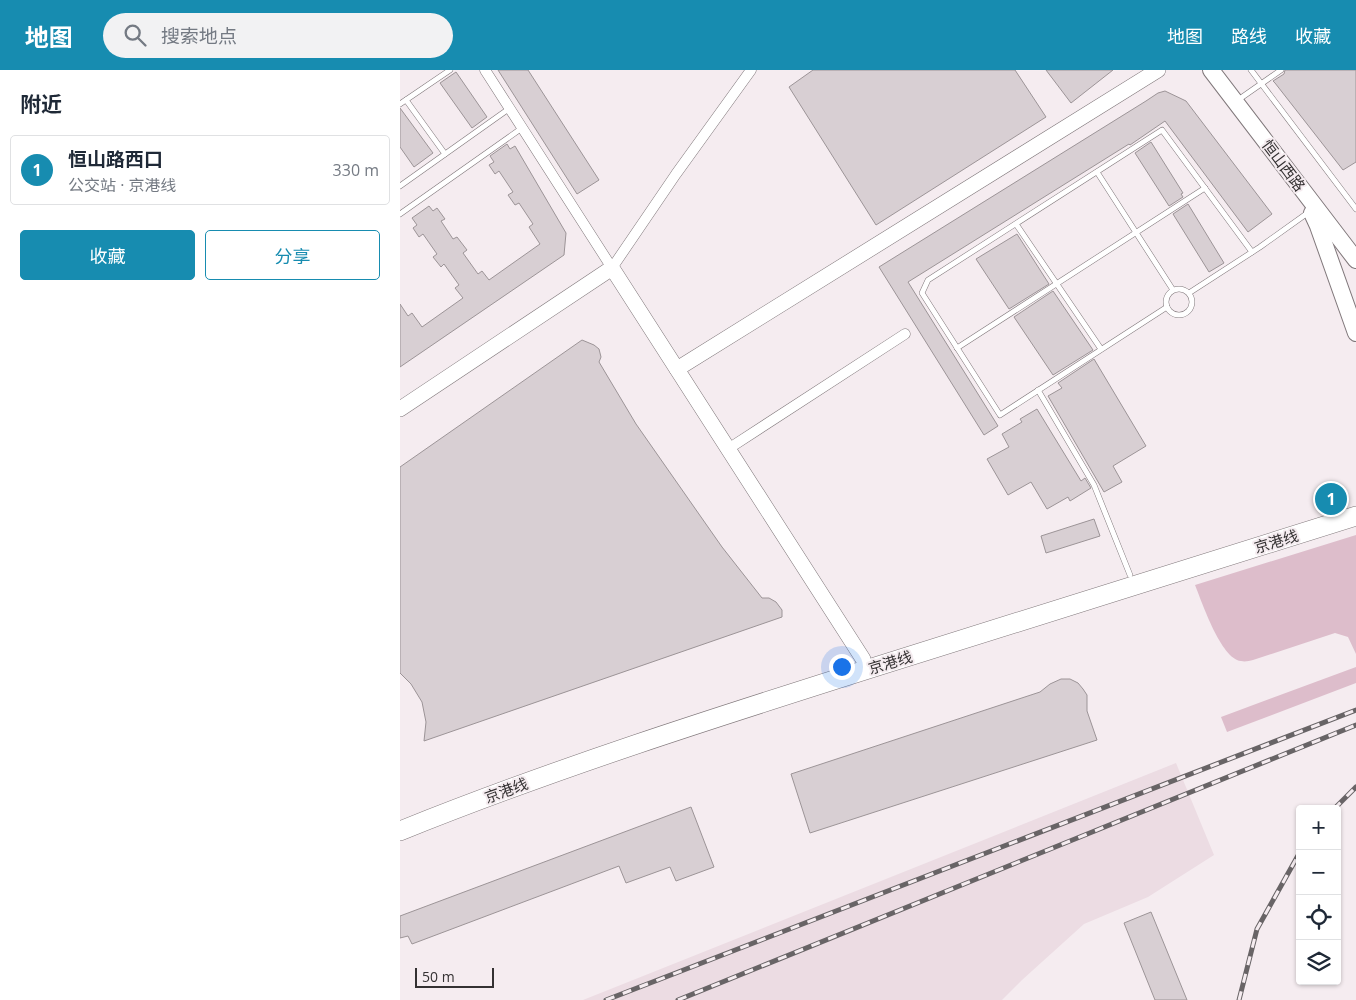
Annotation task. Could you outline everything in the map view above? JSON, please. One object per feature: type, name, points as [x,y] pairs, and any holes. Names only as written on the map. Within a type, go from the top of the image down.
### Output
[{"type":"highway","name":"京港线","points":[[400,818],[610,740],[1356,503]]},
{"type":"highway","name":"京港线","points":[[400,831],[498,792],[614,752],[788,695],[1356,516]]},
{"type":"main road","name":"恒山西路","points":[[1211,70],[1356,260]]},
{"type":"main road","points":[[1296,181],[1318,226],[1356,333]]},
{"type":"street","points":[[485,70],[863,659]]},
{"type":"street","points":[[400,409],[612,268],[676,174],[751,70]]},
{"type":"street","points":[[677,370],[1158,70]]},
{"type":"street","points":[[728,449],[905,334]]},
{"type":"lane","points":[[400,104],[450,70]]},
{"type":"lane","points":[[1251,70],[1356,209]]},
{"type":"lane","points":[[1235,102],[1281,70]]},
{"type":"lane","points":[[406,100],[445,154]]},
{"type":"lane","points":[[400,186],[510,108]]},
{"type":"lane","points":[[400,214],[522,128]]},
{"type":"lane","points":[[1167,307],[1000,415],[922,293],[928,280],[1162,130],[1252,252]]},
{"type":"lane","points":[[1097,172],[1173,290]]},
{"type":"lane","points":[[957,348],[1205,188]]},
{"type":"lane","points":[[1189,293],[1252,252],[1310,210]]},
{"type":"lane","points":[[1016,224],[1102,349]]},
{"type":"lane","points":[[1179,288],[1189,293],[1192,304],[1184,314],[1175,314],[1167,307],[1166,299],[1173,290],[1179,288]]},
{"type":"lane","points":[[1038,390],[1094,484],[1130,574]]},
{"type":"shaded area","points":[[1356,535],[1356,654],[1348,637],[1335,633],[1248,661],[1234,658],[1226,651],[1213,629],[1195,585]]},
{"type":"shaded area","points":[[1356,667],[1356,683],[1227,732],[1221,717]]},
{"type":"shaded area","points":[[1176,763],[1214,855],[1148,897],[1084,924],[1002,1000],[583,1000]]},
{"type":"building","points":[[498,70],[528,70],[599,180],[577,194]]},
{"type":"building","points":[[813,70],[1015,70],[1046,117],[876,225],[789,87]]},
{"type":"building","points":[[1046,70],[1113,70],[1071,103]]},
{"type":"building","points":[[1285,70],[1356,70],[1356,162],[1343,170],[1273,81],[1284,74]]},
{"type":"building","points":[[456,72],[487,117],[472,128],[440,83]]},
{"type":"building","points":[[1165,91],[1186,101],[1272,214],[1248,232],[1165,121],[1130,145],[908,282],[998,426],[984,435],[879,267],[1158,93]]},
{"type":"building","points":[[400,108],[433,153],[414,167],[400,147]]},
{"type":"building","points":[[1151,142],[1183,193],[1181,194],[1183,197],[1169,206],[1135,153]]},
{"type":"building","points":[[507,144],[510,149],[515,146],[566,233],[564,255],[400,367],[400,304],[408,316],[412,313],[422,327],[463,298],[455,288],[459,285],[444,264],[441,267],[433,257],[437,254],[423,234],[419,237],[413,228],[417,225],[412,218],[429,206],[433,211],[437,208],[445,219],[441,221],[453,239],[457,237],[467,250],[463,253],[478,274],[482,271],[489,280],[540,244],[529,227],[533,224],[519,203],[515,205],[508,195],[513,192],[499,171],[495,174],[489,165],[494,162],[490,156]]},
{"type":"building","points":[[1188,204],[1224,263],[1209,272],[1173,214]]},
{"type":"building","points":[[1017,234],[1049,284],[1009,309],[976,259]]},
{"type":"building","points":[[1053,291],[1093,350],[1053,375],[1014,317]]},
{"type":"building","points":[[582,340],[599,349],[601,357],[599,362],[636,424],[722,547],[762,598],[769,598],[776,602],[782,610],[782,617],[424,741],[426,722],[422,702],[411,684],[400,673],[400,467]]},
{"type":"building","points":[[1094,359],[1146,446],[1113,466],[1122,482],[1104,492],[1048,396],[1062,388],[1058,383]]},
{"type":"building","points":[[1037,409],[1081,481],[1085,478],[1091,488],[1070,501],[1068,497],[1047,509],[1031,482],[1008,495],[987,459],[1009,447],[1002,434],[1022,422],[1020,419]]},
{"type":"building","points":[[1094,519],[1100,536],[1046,553],[1041,536]]},
{"type":"building","points":[[1061,679],[1070,679],[1078,683],[1087,695],[1087,711],[1097,740],[810,833],[791,774],[1040,692],[1050,684]]},
{"type":"building","points":[[691,807],[714,867],[676,881],[670,867],[626,883],[619,866],[412,944],[408,936],[400,938],[400,916]]},
{"type":"building","points":[[1151,912],[1187,1000],[1155,1000],[1124,923]]},
{"type":"railway","points":[[606,1000],[1356,710]]},
{"type":"railway","points":[[678,1000],[1356,725]]},
{"type":"railway","points":[[1338,805],[1356,787]]},
{"type":"railway","points":[[1239,1000],[1257,929],[1296,859]]},
{"type":"place","name":"恒山路西口","points":[[1331,499]]}]
